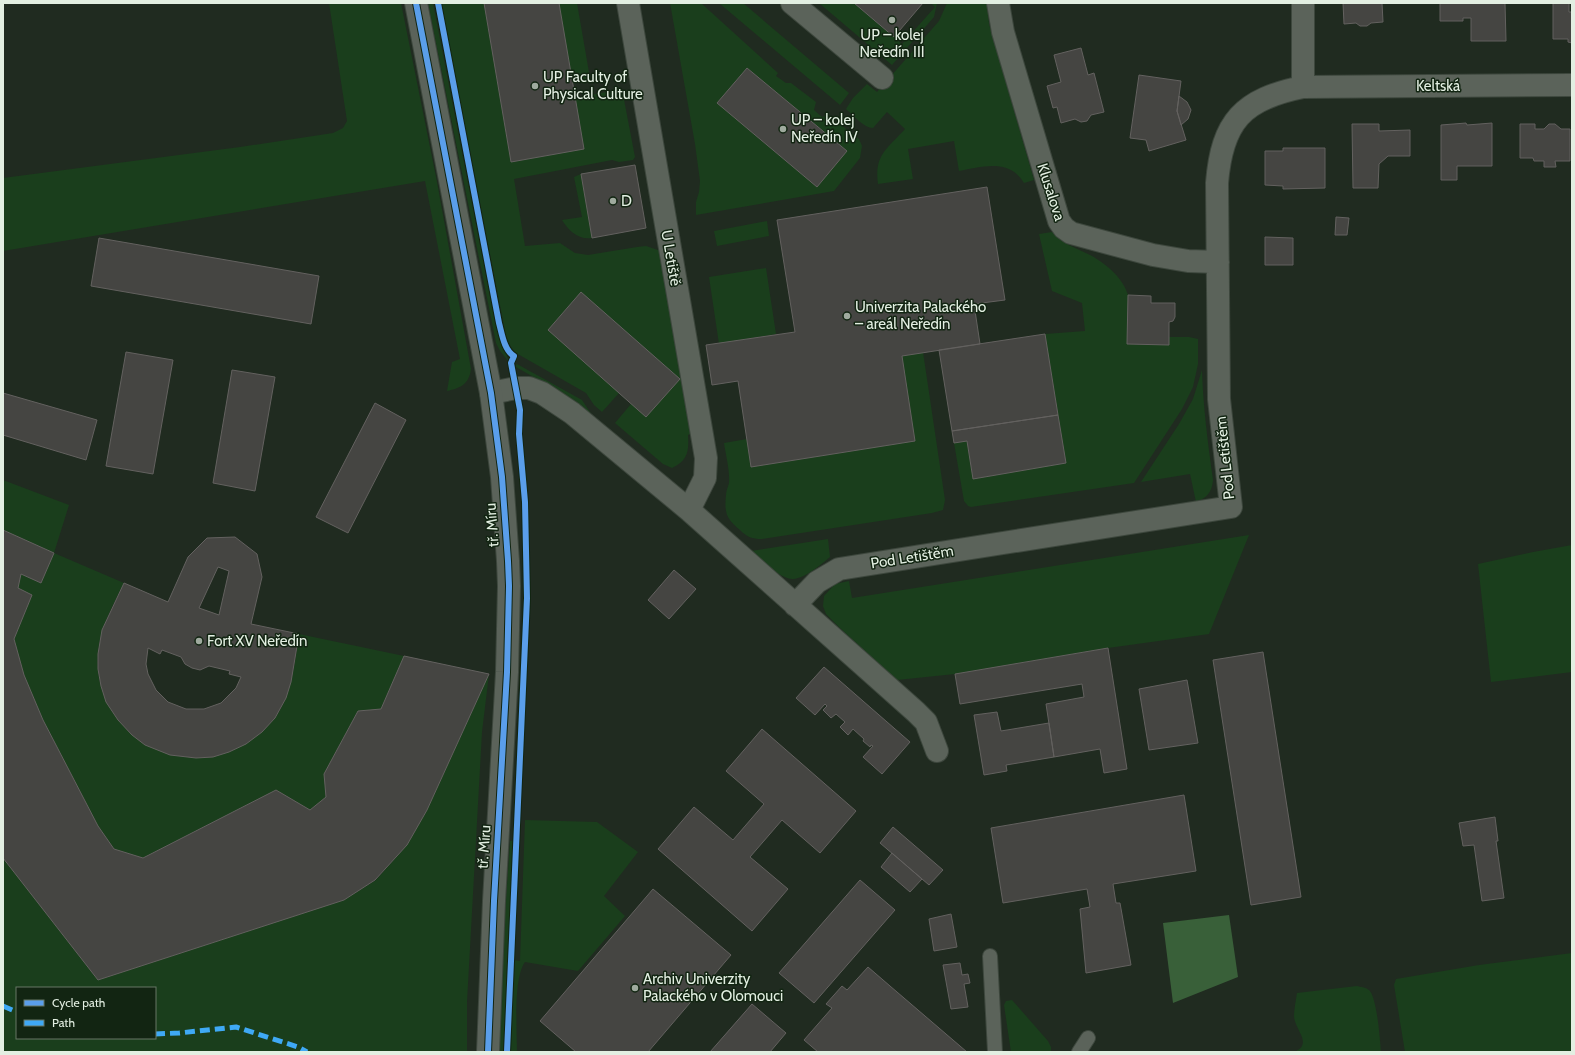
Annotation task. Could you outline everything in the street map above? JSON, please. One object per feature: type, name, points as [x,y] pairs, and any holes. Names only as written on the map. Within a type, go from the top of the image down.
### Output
[{"type":"street","name":"tř. Míru","points":[[416,3],[491,393],[502,477],[509,586],[507,672],[494,901],[488,1052]]},
{"type":"street","name":"U Letiště","points":[[628,3],[706,458],[705,478],[689,510]]},
{"type":"street","points":[[792,3],[882,78]]},
{"type":"street","name":"Klusalova","points":[[998,3],[1003,32],[1058,221],[1064,228],[1071,232],[1153,255],[1188,261],[1218,262]]},
{"type":"street","points":[[1303,3],[1303,87]]},
{"type":"street","name":"Keltská","points":[[1303,87],[1572,85]]},
{"type":"street","name":"Pod Letištěm","points":[[795,605],[813,585],[830,573],[839,569],[1231,507],[1219,399],[1219,161],[1227,133],[1237,118],[1249,107],[1280,91],[1303,87]]},
{"type":"street","points":[[491,393],[516,388],[529,388],[542,393],[576,416],[689,510],[916,712],[926,722],[937,751]]},
{"type":"lane","points":[[990,956],[996,1052]]},
{"type":"lane","points":[[1078,1052],[1088,1038]]},
{"type":"shaded area","points":[[329,3],[401,3],[437,182],[471,369],[470,374],[464,384],[460,387],[447,391],[452,362],[460,359],[425,181],[3,251],[3,178],[240,147],[333,133],[343,128],[347,121]]},
{"type":"shaded area","points":[[428,3],[433,3],[495,322],[509,362],[500,351],[496,343]]},
{"type":"shaded area","points":[[441,3],[484,3],[511,162],[583,149],[575,98],[622,89],[635,157],[633,160],[619,162],[612,160],[514,179],[525,246],[560,243],[575,253],[588,255],[646,246],[661,251],[694,432],[688,435],[688,451],[684,459],[672,468],[663,464],[615,423],[631,404],[619,393],[602,412],[594,405],[586,393],[516,353],[511,347],[506,336]]},
{"type":"shaded area","points":[[559,3],[577,3],[590,78],[572,82]]},
{"type":"shaded area","points":[[670,3],[701,3],[778,73],[776,76],[786,83],[791,83],[816,102],[814,110],[822,117],[826,116],[836,124],[840,124],[859,139],[862,146],[860,158],[834,191],[696,215],[696,202],[700,181],[695,144]],"holes":[[[747,68],[847,151],[817,187],[717,103]]]},
{"type":"shaded area","points":[[719,3],[743,3],[849,93],[840,105]]},
{"type":"shaded area","points":[[819,3],[854,3],[902,44],[935,7],[931,3],[937,3],[934,17],[892,65]]},
{"type":"shaded area","points":[[947,3],[987,3],[989,24],[1034,180],[1024,183],[1018,175],[1003,167],[986,166],[959,171],[954,141],[908,149],[913,179],[878,184],[877,174],[880,159],[887,148],[905,129],[887,112],[873,128],[862,124],[846,109],[853,98],[867,84],[877,92],[939,21]]},
{"type":"shaded area","points":[[581,174],[592,238],[582,238],[574,234],[562,220],[582,217],[574,177]]},
{"type":"shaded area","points":[[767,221],[769,236],[717,246],[714,231]]},
{"type":"shaded area","points":[[1052,232],[1064,242],[1100,261],[1122,282],[1126,288],[1129,300],[1127,344],[1168,345],[1169,337],[1189,337],[1198,339],[1198,364],[1193,387],[1182,409],[1134,483],[971,507],[964,501],[954,443],[967,441],[973,479],[1066,463],[1045,334],[1085,331],[1082,303],[1052,291],[1039,234]]},
{"type":"shaded area","points":[[766,268],[776,334],[719,344],[709,277]]},
{"type":"shaded area","points":[[923,352],[945,500],[943,510],[932,513],[762,539],[747,536],[732,523],[726,512],[726,494],[729,478],[724,443],[747,439],[751,467],[914,441],[902,356]]},
{"type":"shaded area","points":[[517,364],[582,400],[592,415],[577,402],[516,367]]},
{"type":"shaded area","points":[[1202,370],[1213,480],[1208,494],[1203,499],[1196,502],[1190,474],[1141,482],[1179,424],[1193,399]]},
{"type":"shaded area","points":[[3,480],[69,505],[54,553],[3,530]]},
{"type":"shaded area","points":[[1249,535],[1209,634],[1108,648],[955,674],[897,680],[826,614],[823,606],[824,596],[835,584],[849,581],[852,598]]},
{"type":"shaded area","points":[[828,539],[830,557],[808,574],[793,579],[783,576],[777,572],[751,551]]},
{"type":"shaded area","points":[[1572,545],[1572,672],[1491,682],[1478,564]]},
{"type":"shaded area","points":[[54,553],[124,583],[108,617],[99,644],[98,673],[102,691],[110,708],[121,723],[150,747],[168,754],[194,758],[211,757],[243,744],[255,737],[265,728],[275,718],[281,709],[289,689],[299,634],[404,656],[381,709],[358,711],[324,774],[326,797],[310,810],[276,790],[143,858],[114,849],[98,826],[43,720],[24,675],[14,639],[32,595],[18,588],[21,574],[41,583]]},
{"type":"shaded area","points":[[489,674],[482,732],[467,1002],[467,1052],[3,1052],[3,858],[98,980],[344,900],[376,880],[407,845],[427,810]]},
{"type":"shaded area","points":[[525,820],[597,822],[638,852],[604,896],[625,916],[578,971],[525,962],[521,970],[517,992],[517,1052],[509,1052],[513,960],[520,961]]},
{"type":"shaded area","points":[[510,841],[514,841],[504,1052],[499,1052],[503,945]]},
{"type":"shaded area","points":[[1229,915],[1238,977],[1173,1003],[1163,923]]},
{"type":"shaded area","points":[[1572,953],[1572,1052],[1405,1052],[1394,985],[1396,979],[1479,965]]},
{"type":"shaded area","points":[[1357,986],[1368,989],[1372,994],[1378,1019],[1381,1052],[1294,1052],[1300,1049],[1303,1041],[1294,1016],[1297,993]]},
{"type":"shaded area","points":[[1012,1000],[1048,1041],[1051,1047],[1051,1052],[1011,1052],[1004,1005],[1006,1001]]},
{"type":"building","name":"UP Faculty of Physical Culture","points":[[484,3],[559,3],[584,149],[511,162]]},
{"type":"building","name":"UP – kolej Neředín III","points":[[854,3],[923,3],[894,37]]},
{"type":"building","points":[[1343,3],[1382,3],[1383,22],[1371,23],[1367,26],[1360,26],[1356,23],[1344,24]]},
{"type":"building","points":[[1440,3],[1505,3],[1506,41],[1471,41],[1471,18],[1463,18],[1463,21],[1440,21]]},
{"type":"building","points":[[1553,3],[1569,3],[1569,12],[1572,12],[1572,43],[1568,42],[1568,39],[1553,39]]},
{"type":"building","points":[[1081,48],[1088,75],[1094,73],[1104,112],[1091,115],[1087,121],[1081,122],[1075,119],[1061,123],[1057,107],[1053,108],[1047,86],[1061,82],[1054,55]]},
{"type":"building","name":"UP – kolej Neředín IV","points":[[747,68],[847,151],[817,187],[717,103]]},
{"type":"building","points":[[1139,75],[1181,81],[1177,111],[1186,140],[1149,151],[1146,140],[1130,138]]},
{"type":"building","points":[[1179,96],[1187,102],[1191,110],[1188,119],[1181,125],[1177,111]]},
{"type":"building","points":[[1466,123],[1467,125],[1492,123],[1492,166],[1457,166],[1457,180],[1441,180],[1441,125]]},
{"type":"building","points":[[1352,124],[1379,124],[1379,131],[1410,130],[1410,156],[1388,156],[1379,164],[1378,188],[1353,188]]},
{"type":"building","points":[[1520,124],[1535,124],[1535,129],[1544,129],[1549,124],[1555,124],[1561,129],[1570,129],[1570,161],[1555,161],[1556,167],[1544,167],[1544,161],[1534,161],[1533,158],[1520,158]]},
{"type":"building","points":[[1283,148],[1325,148],[1325,188],[1283,189],[1283,186],[1265,185],[1265,151],[1283,151]]},
{"type":"building","name":"D","points":[[635,165],[646,228],[592,238],[581,174]]},
{"type":"building","points":[[987,187],[1005,300],[974,304],[980,344],[902,356],[915,441],[751,467],[738,381],[712,385],[706,345],[795,332],[777,220]]},
{"type":"building","points":[[1336,217],[1349,218],[1347,235],[1335,235]]},
{"type":"building","points":[[1265,237],[1293,238],[1293,265],[1265,265]]},
{"type":"building","points":[[99,238],[319,276],[311,324],[91,286]]},
{"type":"building","points":[[581,292],[680,379],[646,417],[548,330]]},
{"type":"building","points":[[1128,295],[1151,296],[1151,303],[1175,303],[1175,317],[1173,321],[1169,322],[1169,345],[1127,344]]},
{"type":"building","points":[[1045,334],[1058,415],[952,431],[939,350]]},
{"type":"building","points":[[126,352],[173,360],[153,474],[106,466]]},
{"type":"building","points":[[232,370],[275,377],[255,491],[213,483]]},
{"type":"building","points":[[3,393],[97,420],[86,460],[3,435]]},
{"type":"building","points":[[375,403],[406,420],[348,533],[316,517]]},
{"type":"building","points":[[1058,415],[1066,463],[973,479],[967,441],[954,443],[952,431]]},
{"type":"building","points":[[3,530],[54,553],[41,583],[21,574],[18,588],[32,595],[14,639],[24,675],[43,720],[98,826],[114,849],[143,858],[276,790],[310,810],[326,797],[324,774],[358,711],[381,709],[404,656],[489,674],[427,810],[407,845],[375,880],[344,900],[98,980],[3,858]]},
{"type":"building","name":"Fort XV Neředín","points":[[235,537],[257,554],[262,577],[251,624],[299,634],[291,682],[286,698],[275,718],[262,732],[246,744],[229,752],[213,757],[196,758],[170,755],[145,745],[132,735],[118,720],[106,702],[98,669],[98,654],[102,630],[124,583],[168,602],[188,557],[207,538]],"holes":[[[218,567],[229,571],[219,615],[199,608]],[[148,648],[160,654],[162,650],[181,657],[185,664],[192,668],[200,670],[209,666],[230,671],[229,674],[241,677],[236,688],[221,703],[204,709],[186,709],[168,702],[156,690],[148,674],[146,664]]]},
{"type":"building","points":[[674,570],[696,589],[669,619],[648,600]]},
{"type":"building","points":[[1108,648],[1127,769],[1104,773],[1100,749],[1054,757],[1046,704],[1084,697],[1082,684],[960,704],[955,674]]},
{"type":"building","points":[[1263,652],[1301,897],[1251,905],[1213,660]]},
{"type":"building","points":[[824,667],[910,742],[882,774],[863,757],[873,746],[871,745],[870,747],[853,729],[848,735],[840,727],[845,722],[836,714],[831,718],[823,710],[827,706],[825,704],[815,715],[796,698]]},
{"type":"building","points":[[1187,680],[1198,743],[1149,750],[1139,689]]},
{"type":"building","points":[[997,712],[1001,731],[1049,723],[1054,757],[1006,765],[1007,771],[984,775],[974,715]]},
{"type":"building","points":[[762,729],[856,811],[820,853],[782,820],[750,857],[788,889],[752,931],[658,849],[694,807],[733,840],[764,804],[726,771]]},
{"type":"building","points":[[1184,795],[1196,871],[1113,884],[1116,903],[1120,903],[1131,965],[1086,973],[1080,909],[1090,907],[1087,889],[1003,903],[991,828]]},
{"type":"building","points":[[1495,817],[1498,841],[1496,841],[1504,898],[1482,901],[1474,845],[1463,846],[1459,823]]},
{"type":"building","points":[[893,827],[943,870],[929,885],[880,843]]},
{"type":"building","points":[[892,853],[922,879],[910,892],[881,867]]},
{"type":"building","points":[[860,880],[895,910],[814,1003],[779,973]]},
{"type":"building","name":"Archiv Univerzity Palackého v Olomouci","points":[[653,889],[731,955],[648,1052],[576,1052],[540,1021]]},
{"type":"building","points":[[951,914],[957,947],[934,951],[929,919]]},
{"type":"building","points":[[960,963],[962,975],[968,974],[970,983],[964,984],[968,1007],[951,1009],[943,965]]},
{"type":"building","points":[[868,967],[967,1052],[818,1052],[804,1040],[832,1008],[826,1004],[842,986],[847,990]]},
{"type":"building","points":[[752,1004],[786,1033],[770,1052],[710,1052]]},
{"type":"marked path","points":[[3,1006],[16,1012]]},
{"type":"marked path","points":[[156,1034],[236,1027],[298,1047],[307,1052]]},
{"type":"cycle path","points":[[416,3],[491,393],[502,477],[508,561],[509,586],[507,672],[494,901],[488,1052]]},
{"type":"cycle path","points":[[438,3],[502,337],[508,350],[514,356],[511,363],[520,410],[519,434],[525,502],[527,598],[507,1052]]},
{"type":"place","name":"UP – kolej Neředín III","points":[[892,20]]},
{"type":"place","name":"UP Faculty of Physical Culture","points":[[535,86]]},
{"type":"place","name":"UP – kolej Neředín IV","points":[[783,129]]},
{"type":"place","name":"D","points":[[613,201]]},
{"type":"place","name":"Univerzita Palackého – areál Neředín","points":[[847,316]]},
{"type":"place","name":"Fort XV Neředín","points":[[199,641]]},
{"type":"place","name":"Archiv Univerzity Palackého v Olomouci","points":[[635,988]]}]
